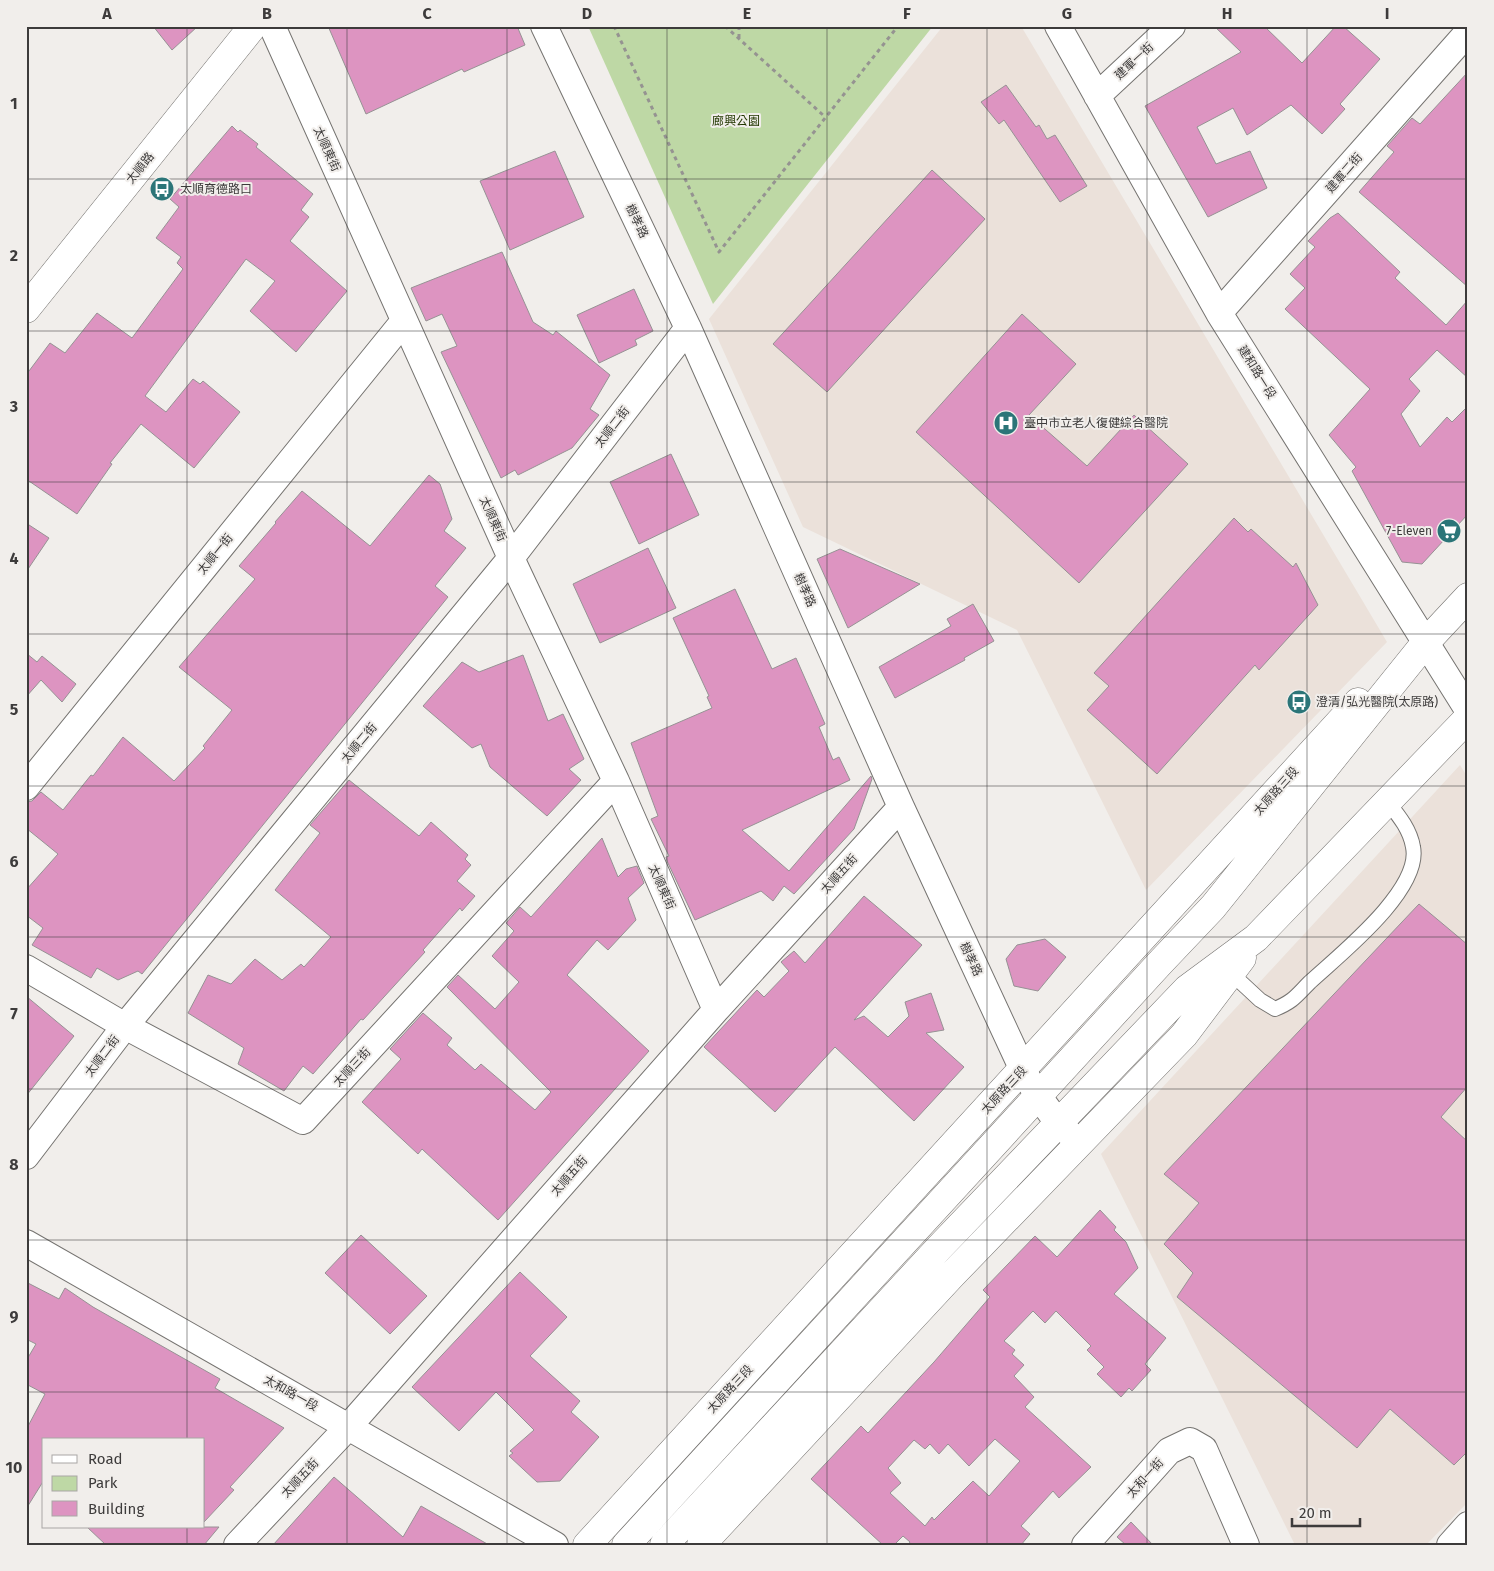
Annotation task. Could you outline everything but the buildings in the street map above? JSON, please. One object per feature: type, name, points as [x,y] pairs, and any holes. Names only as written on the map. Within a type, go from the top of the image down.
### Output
[{"type":"main road","name":"太順路","points":[[26,309],[253,26]]},
{"type":"main road","name":"太原路三段","points":[[626,1545],[1214,907],[1426,642],[1468,597]]},
{"type":"main road","name":"太原路三段","points":[[587,1545],[1023,1070],[1336,724],[1380,680],[1426,642]]},
{"type":"main road","points":[[664,1545],[1058,1124],[1187,990],[1256,938],[1468,718]]},
{"type":"main road","points":[[701,1545],[952,1275],[1184,1036],[1232,974],[1256,938]]},
{"type":"street","name":"太順東街","points":[[272,26],[511,558],[616,781],[716,1010]]},
{"type":"street","name":"樹孝路","points":[[544,26],[688,328],[901,807],[1023,1070],[1037,1097],[1058,1124],[1079,1144]]},
{"type":"street","name":"建和路一段","points":[[1058,26],[1220,313],[1468,710]]},
{"type":"street","name":"建軍一街","points":[[1096,96],[1172,26]]},
{"type":"street","name":"建軍二街","points":[[1220,313],[1468,32]]},
{"type":"street","name":"太順一街","points":[[26,787],[404,321]]},
{"type":"street","name":"太順二街","points":[[26,1156],[125,1026],[511,558],[688,328]]},
{"type":"street","name":"太順三街","points":[[26,968],[125,1026],[304,1121],[616,781]]},
{"type":"street","name":"太順五街","points":[[237,1545],[349,1426],[716,1010],[901,807]]},
{"type":"street","name":"太和路一段","points":[[26,1243],[555,1545]]},
{"type":"street","name":"太和一街","points":[[1085,1545],[1169,1451],[1190,1440],[1204,1449],[1246,1545]]},
{"type":"street","points":[[1450,1545],[1468,1525]]},
{"type":"lane","points":[[1232,974],[1260,1000],[1275,1009],[1291,1002],[1310,982],[1368,930],[1394,898],[1411,869],[1414,848],[1405,824],[1387,802]]},
{"type":"path","points":[[614,26],[719,252],[898,26]]},
{"type":"path","points":[[725,26],[823,115]]},
{"type":"path","points":[[739,26],[739,39]]},
{"type":"shaded area","name":"臺中市立老人復健綜合醫院","points":[[943,26],[1021,26],[1387,642],[1146,890],[1017,630],[803,527],[709,319]]},
{"type":"shaded area","points":[[1460,765],[1468,778],[1468,1502],[1426,1545],[1295,1545],[1101,1154]]},
{"type":"green space","name":"廊興公園","points":[[588,26],[933,26],[713,304]]},
{"type":"place","name":"太順育德路口","points":[[162,189]]},
{"type":"place","name":"臺中市立老人復健綜合醫院","points":[[1006,423]]},
{"type":"place","name":"7-Eleven","points":[[1449,531]]},
{"type":"place","name":"澄清/弘光醫院(太原路)","points":[[1299,702]]}]
